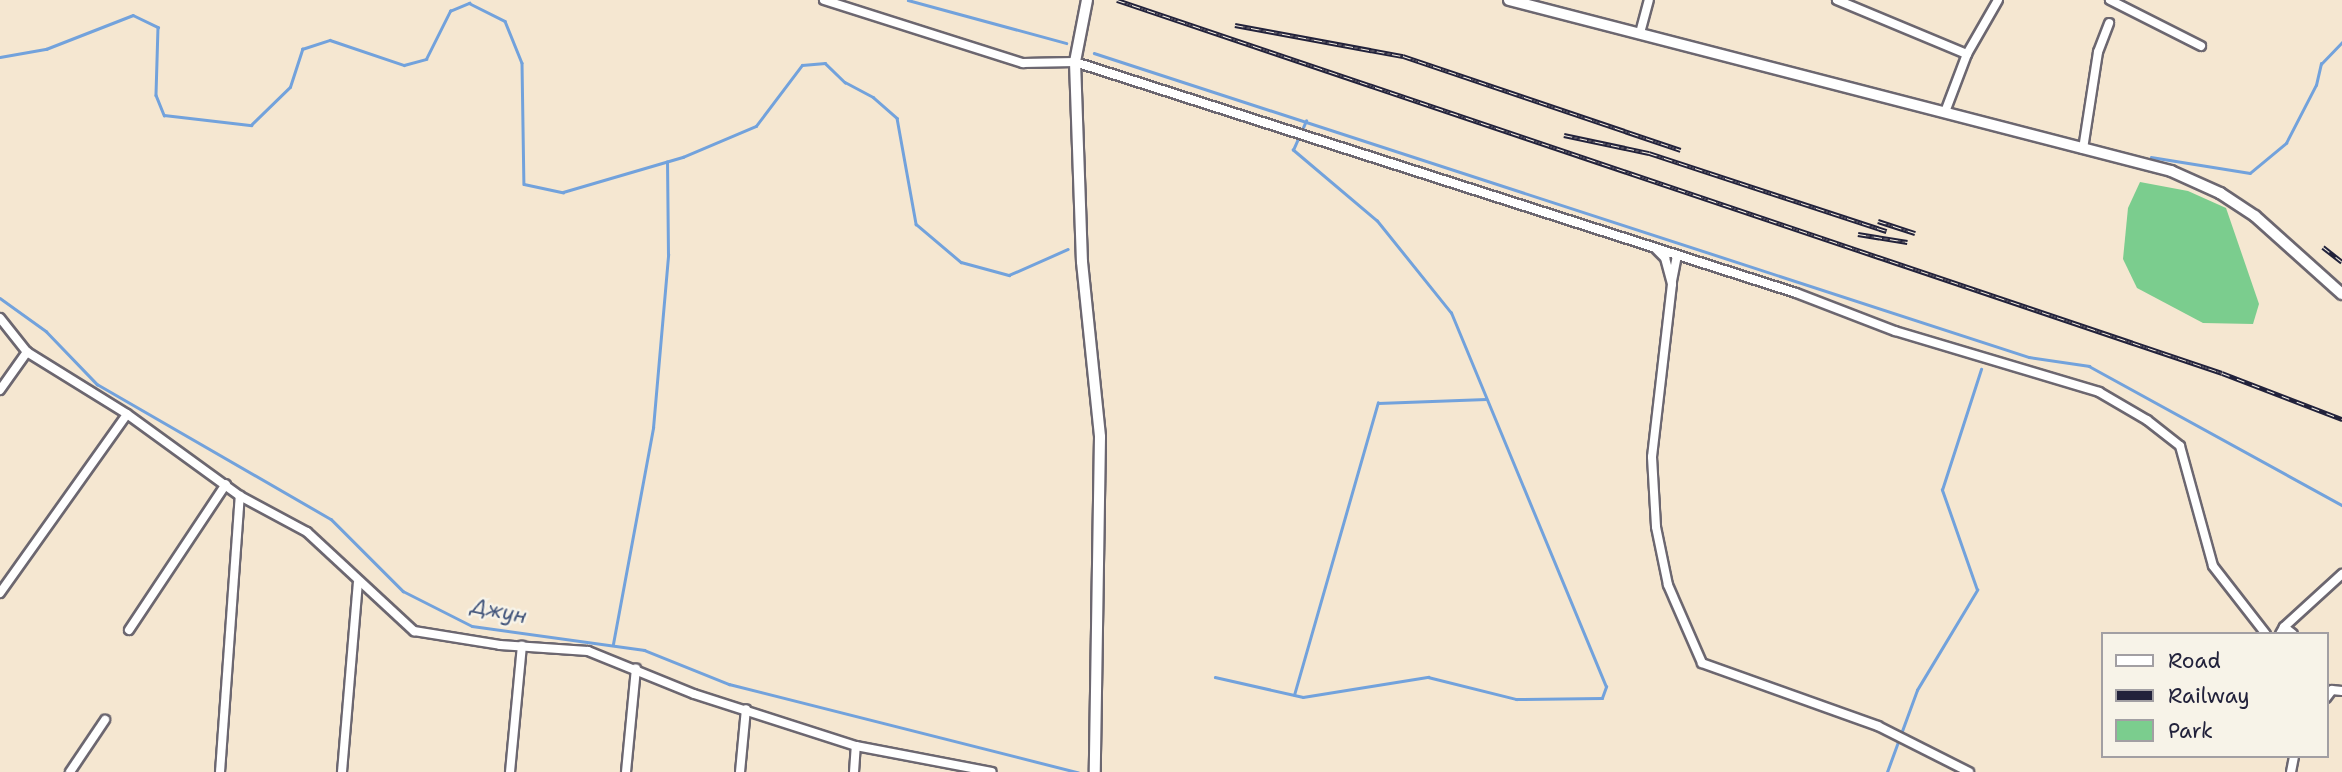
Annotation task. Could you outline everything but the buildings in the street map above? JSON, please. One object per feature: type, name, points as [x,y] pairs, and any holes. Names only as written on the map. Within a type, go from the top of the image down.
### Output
[{"type":"main road","points":[[1087,0],[1075,62],[1082,262],[1100,438],[1096,772]]},
{"type":"main road","points":[[1509,0],[1548,5],[1640,33],[2171,171],[2220,193],[2255,216],[2342,294]]},
{"type":"street","points":[[824,0],[1023,63],[1075,62],[1299,136],[1796,293],[1808,301],[1895,331],[2099,392],[2147,420],[2180,446],[2214,566],[2264,632]]},
{"type":"street","points":[[1640,33],[1649,0]]},
{"type":"street","points":[[1837,0],[1967,54]]},
{"type":"street","points":[[1945,112],[1967,54],[1998,0]]},
{"type":"street","points":[[2110,0],[2201,46]]},
{"type":"street","points":[[2083,149],[2098,52],[2109,23]]},
{"type":"street","points":[[1655,248],[1665,258],[1671,284]]},
{"type":"street","points":[[1677,255],[1671,284],[1652,457],[1656,527],[1668,585],[1702,663],[1878,726],[1969,772]]},
{"type":"street","points":[[0,318],[27,352],[127,414],[240,496],[307,532],[358,583],[414,631],[522,646],[588,651],[636,668],[694,694],[856,746],[992,772]]},
{"type":"street","points":[[0,390],[27,352]]},
{"type":"street","points":[[0,593],[127,414]]},
{"type":"street","points":[[129,630],[226,484]]},
{"type":"street","points":[[220,772],[240,496]]},
{"type":"street","points":[[2282,630],[2342,573]]},
{"type":"street","points":[[342,772],[358,583]]},
{"type":"street","points":[[510,772],[522,646]]},
{"type":"street","points":[[626,772],[636,668]]},
{"type":"street","points":[[2328,690],[2342,691]]},
{"type":"street","points":[[740,772],[746,709]]},
{"type":"street","points":[[70,772],[105,720]]},
{"type":"street","points":[[854,772],[856,746]]},
{"type":"green space","points":[[2140,182],[2188,191],[2226,208],[2259,304],[2253,324],[2203,323],[2137,288],[2123,259],[2128,208]]},
{"type":"waterway","points":[[908,0],[1066,43]]},
{"type":"waterway","points":[[0,57],[46,49],[133,15],[158,27],[156,95],[164,115],[251,125],[290,87],[302,49],[330,40],[404,65],[426,59],[450,11],[469,3],[505,21],[522,63],[524,184],[563,192],[683,157],[756,126],[802,65],[825,63],[845,82],[873,97],[897,118],[916,224],[961,262],[1009,275],[1068,249]]},
{"type":"waterway","points":[[2151,157],[2250,173],[2286,143],[2316,85],[2321,64],[2342,42]]},
{"type":"waterway","points":[[1094,53],[2029,357],[2089,366],[2342,505]]},
{"type":"waterway","points":[[1215,677],[1303,697],[1428,677],[1516,699],[1602,698],[1606,687],[1451,313],[1377,221],[1293,150],[1306,121]]},
{"type":"waterway","points":[[613,644],[653,428],[668,255],[667,162]]},
{"type":"waterway","name":"Джун","points":[[0,298],[46,331],[97,384],[331,519],[403,591],[472,626],[644,650],[729,684],[1078,772]]},
{"type":"waterway","points":[[1887,772],[1917,690],[1977,590],[1942,490],[1981,369]]},
{"type":"waterway","points":[[1294,695],[1378,403],[1486,399]]},
{"type":"railway","points":[[1117,0],[2222,373],[2342,419]]},
{"type":"railway","points":[[1235,25],[1403,56],[1680,150]]},
{"type":"railway","points":[[1564,135],[1649,153],[1886,231]]},
{"type":"railway","points":[[1878,221],[1915,233]]},
{"type":"railway","points":[[1858,234],[1907,242]]},
{"type":"railway","points":[[2323,247],[2342,262]]}]
